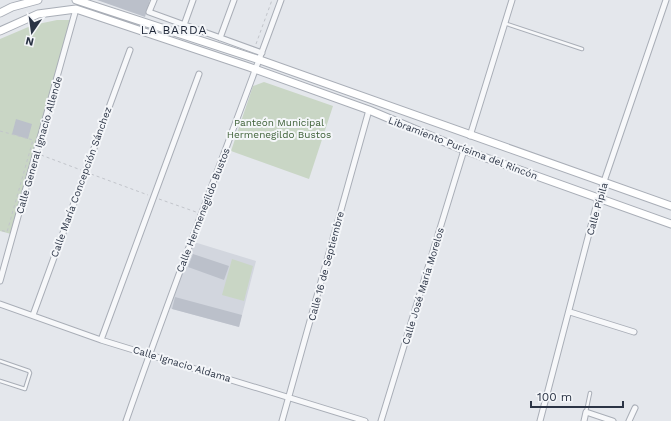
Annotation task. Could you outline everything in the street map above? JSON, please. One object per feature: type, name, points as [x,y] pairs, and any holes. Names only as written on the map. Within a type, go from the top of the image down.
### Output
[{"type":"main road","points":[[0,12],[38,0]]},
{"type":"main road","points":[[71,0],[76,9]]},
{"type":"main road","points":[[76,9],[79,0]]},
{"type":"main road","name":"Libramiento Purísima del Rincón","points":[[79,0],[261,56],[470,136],[671,206]]},
{"type":"main road","points":[[0,31],[38,14],[76,9]]},
{"type":"main road","name":"Libramiento Purísima del Rincón","points":[[76,9],[256,69],[368,110],[464,150],[671,224]]},
{"type":"street","points":[[154,0],[150,12],[254,50],[261,56]]},
{"type":"street","points":[[184,25],[193,0]]},
{"type":"street","points":[[220,38],[234,0]]},
{"type":"street","name":"Calle Hermenegildo Bustos","points":[[126,421],[149,354],[281,0]]},
{"type":"street","points":[[470,136],[512,0]]},
{"type":"street","name":"Calle Pípila","points":[[540,421],[570,312],[598,199],[666,0]]},
{"type":"street","name":"Calle General Ignacio Allende","points":[[0,281],[37,154],[76,9]]},
{"type":"street","name":"Calle María Concepción Sánchez","points":[[33,315],[130,50]]},
{"type":"street","points":[[101,340],[199,74]]},
{"type":"street","name":"Calle 16 de Septiembre","points":[[282,421],[368,110]]},
{"type":"street","name":"Calle José María Morelos","points":[[381,421],[464,150]]},
{"type":"street","name":"Calle Ignacio Aldama","points":[[0,304],[101,340],[365,421]]},
{"type":"street","points":[[570,312],[634,332]]},
{"type":"street","points":[[629,421],[635,408]]},
{"type":"street","points":[[584,421],[586,412],[613,421]]},
{"type":"lane","points":[[504,23],[582,49]]},
{"type":"lane","points":[[0,361],[30,373],[25,388],[0,381]]},
{"type":"lane","points":[[586,412],[590,393]]},
{"type":"path","points":[[254,50],[272,0]]},
{"type":"path","points":[[0,131],[33,140],[7,232],[0,230]]},
{"type":"path","points":[[37,154],[202,214]]},
{"type":"shaded area","points":[[194,242],[256,261],[239,327],[169,308]]},
{"type":"green space","points":[[57,20],[72,20],[11,234],[0,231],[0,39],[33,25]]},
{"type":"green space","name":"Panteón Municipal Hermenegildo Bustos","points":[[264,82],[333,106],[309,179],[231,151],[253,86]]},
{"type":"green space","points":[[232,259],[253,266],[244,301],[222,295]]},
{"type":"building","points":[[97,0],[150,0],[145,17]]},
{"type":"building","points":[[16,119],[32,124],[28,139],[12,134]]},
{"type":"building","points":[[193,254],[229,266],[224,280],[188,267]]},
{"type":"building","points":[[175,297],[242,315],[239,327],[172,309]]},
{"type":"district","name":"LA BARDA","points":[[174,30]]}]
